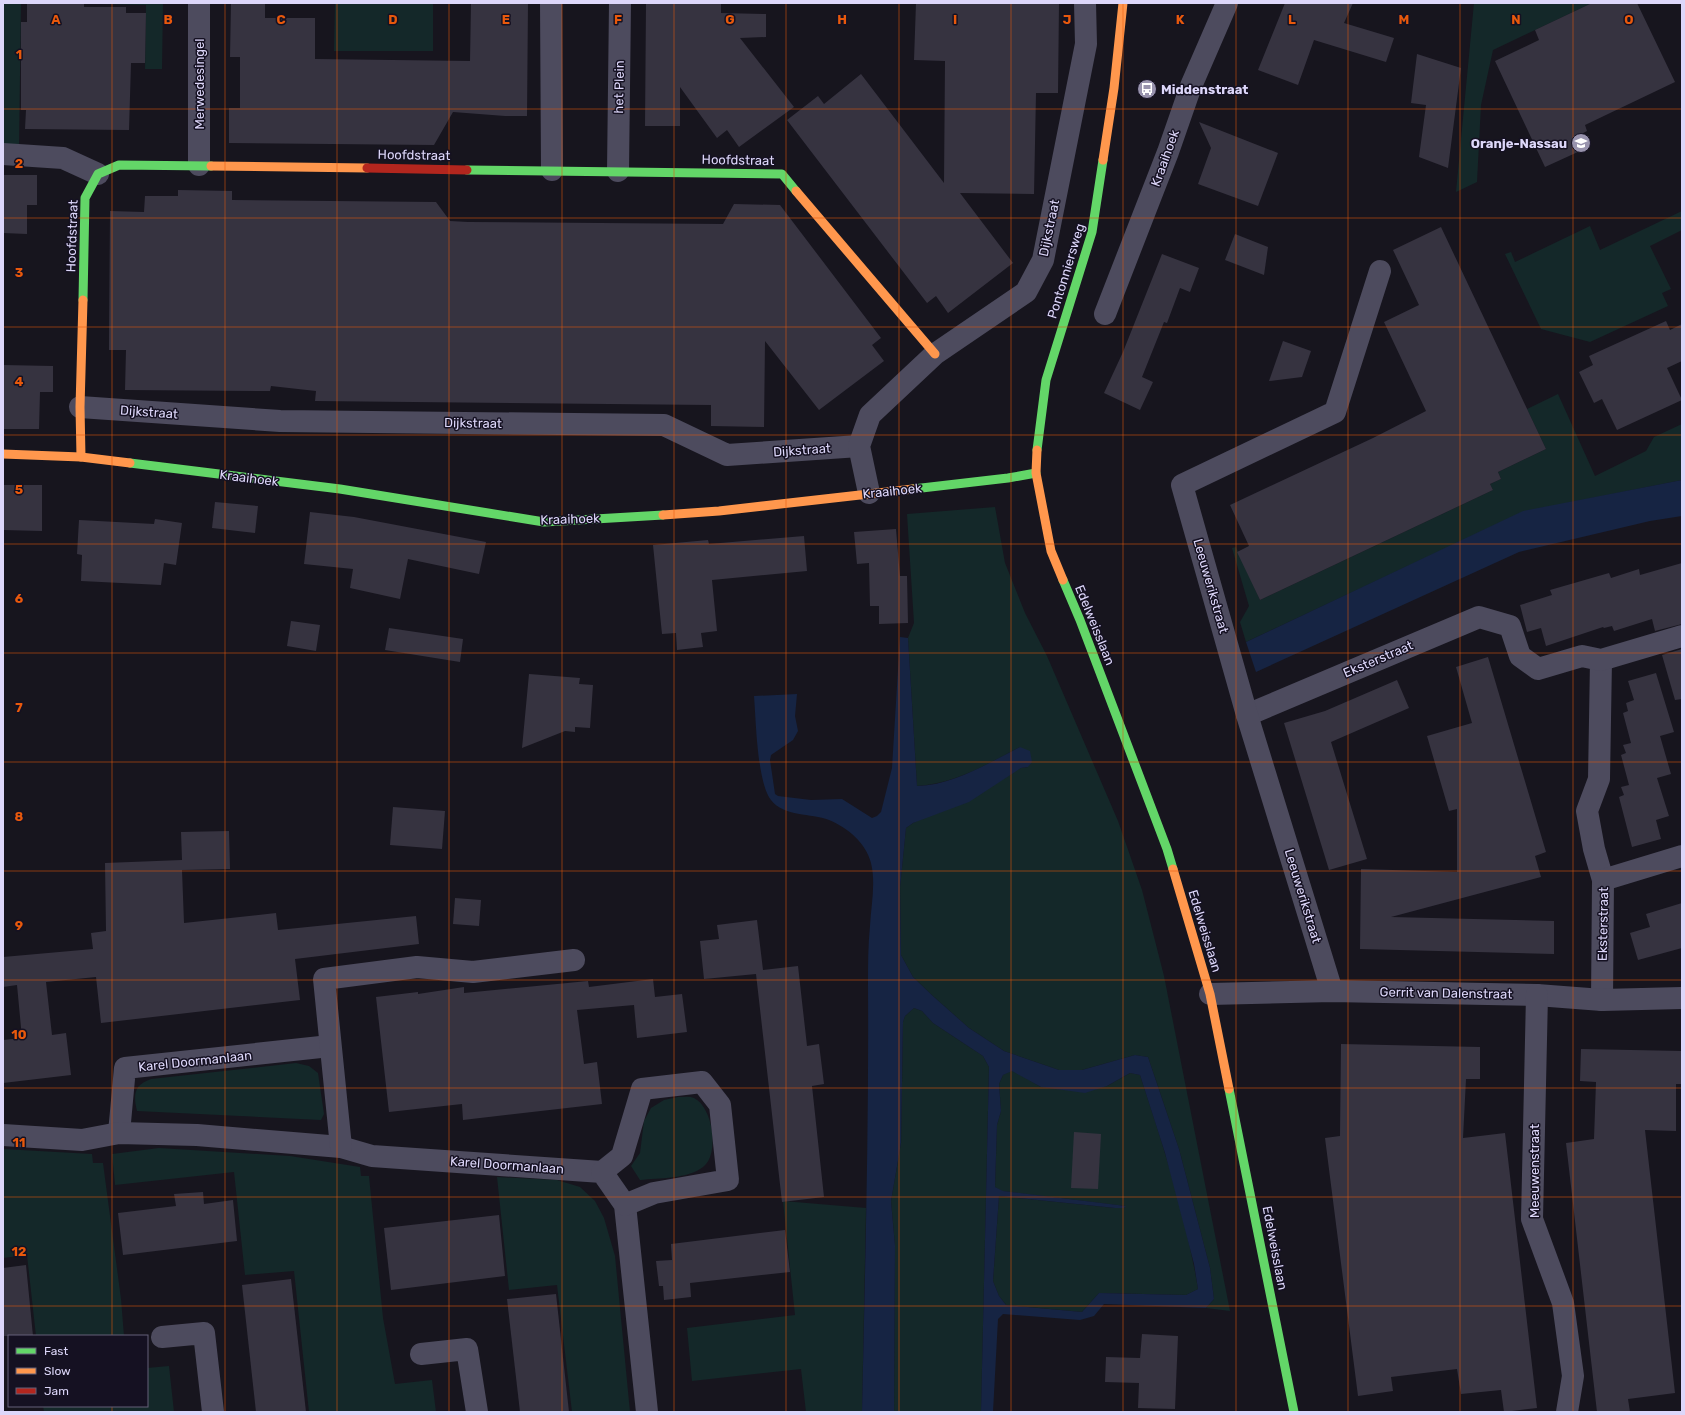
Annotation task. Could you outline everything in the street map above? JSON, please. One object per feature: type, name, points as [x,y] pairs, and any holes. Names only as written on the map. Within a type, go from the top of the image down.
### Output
[{"type":"street","name":"Merwedesingel","points":[[199,3],[199,165]]},
{"type":"street","points":[[551,3],[552,170]]},
{"type":"street","name":"het Plein","points":[[618,171],[620,3]]},
{"type":"street","name":"Dijkstraat","points":[[80,407],[280,421],[664,425],[727,455],[859,446],[870,415],[935,354],[1026,292],[1043,260],[1086,44],[1085,3]]},
{"type":"street","name":"Pontonniersweg","points":[[1036,473],[1037,442],[1046,380],[1092,232],[1114,88],[1123,3]]},
{"type":"street","name":"Kraaihoek","points":[[1105,314],[1168,152],[1191,86],[1227,3]]},
{"type":"street","points":[[3,154],[63,158],[98,174]]},
{"type":"street","name":"Hoofdstraat","points":[[81,458],[80,407],[85,198],[98,174],[119,165],[782,174],[935,354]]},
{"type":"street","name":"Leeuwerikstraat","points":[[1332,991],[1248,715],[1182,485],[1335,412],[1380,271]]},
{"type":"street","points":[[859,446],[869,493]]},
{"type":"street","name":"Kraaihoek","points":[[3,454],[81,458],[340,489],[544,522],[719,511],[1008,478],[1036,473]]},
{"type":"street","name":"Edelweisslaan","points":[[1036,473],[1051,551],[1080,620],[1167,849],[1210,994],[1294,1412]]},
{"type":"street","name":"Eksterstraat","points":[[1248,715],[1479,617],[1510,626],[1520,656],[1538,669],[1582,656],[1601,660],[1599,779],[1587,811],[1594,849],[1603,880],[1602,1000]]},
{"type":"street","points":[[1601,660],[1682,636]]},
{"type":"street","points":[[1603,880],[1682,856]]},
{"type":"street","points":[[341,1147],[324,979],[417,967],[473,972],[574,960]]},
{"type":"street","name":"Gerrit van Dalenstraat","points":[[1210,994],[1332,991],[1537,995],[1602,1000],[1682,998]]},
{"type":"street","name":"Meeuwenstraat","points":[[1537,995],[1532,1219],[1563,1303],[1574,1376],[1567,1412]]},
{"type":"street","name":"Karel Doormanlaan","points":[[119,1133],[125,1068],[330,1046]]},
{"type":"street","points":[[625,1205],[654,1193],[728,1180],[720,1105],[702,1082],[642,1089],[622,1156],[602,1172],[625,1205],[647,1412]]},
{"type":"street","name":"Karel Doormanlaan","points":[[3,1135],[82,1140],[119,1133],[198,1134],[341,1147],[372,1156],[602,1172]]},
{"type":"street","points":[[162,1337],[204,1333],[213,1412]]},
{"type":"street","points":[[421,1354],[467,1349],[477,1412]]},
{"type":"green space","points":[[3,3],[21,3],[19,146],[3,145]]},
{"type":"green space","points":[[53,3],[163,3],[162,69],[145,69],[146,5]]},
{"type":"green space","points":[[335,3],[433,3],[433,51],[334,51]]},
{"type":"green space","points":[[1474,3],[1592,3],[1493,50],[1481,105],[1477,182],[1456,192]]},
{"type":"green space","points":[[1682,211],[1682,230],[1650,246],[1671,289],[1662,293],[1668,306],[1590,342],[1541,329],[1505,254],[1511,252],[1515,262],[1590,226],[1600,250]]},
{"type":"green space","points":[[1558,394],[1595,476],[1646,451],[1654,437],[1682,424],[1682,480],[1523,512],[1246,642],[1240,622],[1249,606],[1232,548],[1236,547],[1260,600],[1493,490],[1490,484],[1501,479],[1498,472],[1546,449],[1527,409]]},
{"type":"green space","points":[[995,507],[1005,563],[1025,613],[1047,656],[1118,821],[1142,890],[1164,976],[1230,1311],[1206,1308],[1214,1299],[1210,1268],[1179,1149],[1148,1057],[1135,1055],[1082,1070],[1059,1070],[1004,1051],[969,1028],[934,997],[913,977],[901,955],[900,888],[906,828],[1021,768],[1028,767],[1020,747],[983,766],[957,777],[917,786],[908,638],[914,623],[907,514]]},
{"type":"green space","points":[[914,1008],[922,1011],[933,1023],[983,1056],[989,1067],[981,1412],[894,1412],[895,1246],[891,1201],[901,1143],[903,1022],[905,1016]]},
{"type":"green space","points":[[296,1063],[309,1066],[318,1073],[324,1114],[321,1120],[137,1111],[135,1100],[136,1091],[141,1084],[151,1079]]},
{"type":"green space","points":[[1012,1070],[1041,1087],[1107,1086],[1130,1073],[1140,1075],[1180,1208],[1198,1289],[1186,1295],[1099,1293],[1082,1312],[1006,1305],[999,1296],[993,1281],[999,1196],[1115,1208],[1124,1208],[1125,1206],[1002,1191],[995,1187],[997,1125],[1001,1111],[999,1084],[1003,1075]]},
{"type":"green space","points":[[678,1097],[694,1098],[701,1103],[706,1111],[710,1121],[713,1142],[708,1161],[703,1167],[690,1174],[640,1180],[631,1166],[640,1153],[644,1121],[651,1108],[664,1100]]},
{"type":"green space","points":[[159,1148],[290,1156],[360,1167],[361,1176],[369,1176],[383,1318],[395,1384],[432,1380],[436,1412],[309,1412],[294,1271],[245,1275],[234,1172],[115,1185],[112,1154]]},
{"type":"green space","points":[[3,1149],[92,1154],[93,1163],[103,1163],[121,1299],[124,1335],[36,1335],[27,1255],[3,1258]]},
{"type":"green space","points":[[497,1177],[557,1180],[580,1187],[595,1201],[604,1218],[615,1256],[630,1412],[572,1412],[557,1285],[509,1290]]},
{"type":"green space","points":[[783,1201],[866,1208],[862,1412],[806,1412],[801,1369],[692,1381],[687,1328],[795,1315]]},
{"type":"green space","points":[[169,1366],[174,1412],[44,1412],[43,1407],[148,1407],[148,1368]]},
{"type":"water","points":[[1682,480],[1682,516],[1650,521],[1519,552],[1256,672],[1246,642],[1523,511]]},
{"type":"water","points":[[900,637],[908,638],[917,786],[944,782],[970,772],[1020,747],[1030,751],[1032,762],[1028,767],[1021,768],[969,802],[913,823],[906,828],[900,888],[901,955],[913,977],[934,997],[969,1028],[1004,1051],[1059,1070],[1082,1070],[1135,1055],[1148,1057],[1179,1149],[1210,1268],[1214,1299],[1206,1308],[1104,1304],[1094,1316],[1080,1320],[1003,1314],[998,1319],[993,1412],[981,1412],[989,1067],[983,1056],[933,1023],[922,1011],[914,1008],[905,1016],[903,1022],[901,1143],[891,1201],[895,1246],[894,1412],[862,1412],[867,1145],[868,963],[873,886],[871,863],[869,856],[861,843],[843,827],[822,818],[790,812],[776,805],[771,800],[766,791],[760,766],[754,696],[797,694],[795,716],[798,731],[793,740],[771,755],[770,760],[775,794],[778,796],[811,800],[842,799],[872,818],[881,812],[892,768]],"holes":[[[1012,1071],[1041,1087],[1085,1093],[1107,1086],[1130,1073],[1140,1075],[1165,1153],[1194,1264],[1198,1289],[1186,1295],[1099,1293],[1082,1312],[1006,1305],[999,1296],[993,1281],[999,1196],[1115,1208],[1124,1208],[1126,1206],[1003,1191],[995,1187],[997,1125],[1001,1111],[999,1084],[1003,1075]]]},
{"type":"building","points":[[27,3],[84,4],[84,7],[126,7],[126,13],[146,13],[145,63],[131,63],[129,130],[25,129],[26,110],[21,110],[21,22],[27,22]]},
{"type":"building","points":[[231,3],[265,3],[265,18],[315,18],[315,59],[470,61],[471,3],[528,3],[527,116],[453,112],[434,145],[229,143],[229,108],[240,108],[240,57],[230,57]]},
{"type":"building","points":[[646,3],[721,3],[721,13],[766,14],[766,37],[740,38],[794,107],[739,147],[727,130],[717,138],[680,87],[680,126],[645,126]]},
{"type":"building","points":[[916,3],[1059,3],[1058,93],[1036,93],[1034,194],[960,193],[1013,263],[948,313],[936,296],[927,303],[787,120],[818,96],[824,104],[861,74],[944,183],[945,61],[914,60]]},
{"type":"building","points":[[1285,3],[1353,3],[1344,23],[1394,38],[1386,62],[1314,40],[1298,85],[1258,70]]},
{"type":"building","points":[[1592,3],[1637,3],[1675,82],[1585,125],[1587,131],[1574,138],[1580,151],[1545,167],[1495,61],[1539,40],[1535,30]]},
{"type":"building","points":[[1417,54],[1461,68],[1448,168],[1419,157],[1426,105],[1411,103]]},
{"type":"building","points":[[1199,122],[1278,153],[1258,206],[1198,184],[1211,148]]},
{"type":"building","points":[[3,175],[37,175],[37,205],[27,205],[27,234],[3,233]]},
{"type":"building","points":[[178,190],[232,191],[232,200],[436,202],[450,221],[468,222],[723,224],[734,204],[780,205],[881,338],[872,345],[884,361],[819,410],[765,341],[764,427],[711,426],[711,405],[315,401],[316,391],[271,386],[270,391],[125,390],[126,350],[109,350],[110,211],[144,212],[145,196],[178,196]]},
{"type":"building","points":[[1441,227],[1546,449],[1498,472],[1501,479],[1490,484],[1493,490],[1260,600],[1237,552],[1249,546],[1230,505],[1373,438],[1426,411],[1384,322],[1419,305],[1393,250]]},
{"type":"building","points":[[1235,234],[1268,247],[1264,275],[1225,260]]},
{"type":"building","points":[[1162,254],[1199,268],[1190,292],[1180,288],[1167,323],[1164,322],[1142,377],[1153,382],[1140,410],[1104,393],[1123,352]]},
{"type":"building","points":[[1666,321],[1670,330],[1682,324],[1682,361],[1667,368],[1682,400],[1617,430],[1602,399],[1594,403],[1579,372],[1593,365],[1589,356]]},
{"type":"building","points":[[1283,341],[1311,351],[1302,377],[1269,381]]},
{"type":"building","points":[[3,365],[53,366],[53,392],[40,392],[39,429],[3,429]]},
{"type":"building","points":[[3,485],[42,485],[42,531],[3,530]]},
{"type":"building","points":[[215,502],[258,506],[255,533],[212,528]]},
{"type":"building","points":[[310,512],[354,517],[486,542],[479,574],[408,559],[400,599],[350,588],[353,569],[304,564]]},
{"type":"building","points":[[155,519],[182,523],[176,565],[164,563],[161,585],[81,581],[82,555],[77,554],[79,520],[154,524]]},
{"type":"building","points":[[896,529],[900,576],[907,576],[908,623],[879,624],[879,606],[870,606],[869,563],[857,564],[854,532]]},
{"type":"building","points":[[804,536],[807,571],[712,580],[717,631],[701,633],[703,647],[677,650],[676,633],[662,634],[653,545],[708,540],[709,544]]},
{"type":"building","points":[[1682,563],[1682,624],[1655,631],[1652,619],[1614,631],[1612,626],[1603,627],[1546,646],[1541,628],[1527,632],[1520,605],[1552,595],[1550,590],[1609,573],[1611,578],[1639,569],[1640,575]]},
{"type":"building","points":[[291,621],[320,625],[316,651],[287,646]]},
{"type":"building","points":[[389,628],[463,639],[460,662],[385,650]]},
{"type":"building","points":[[1682,649],[1682,699],[1675,700],[1662,655]]},
{"type":"building","points":[[1488,657],[1546,852],[1535,856],[1541,877],[1391,917],[1554,921],[1554,954],[1360,949],[1361,869],[1457,872],[1457,809],[1449,811],[1427,736],[1472,723],[1456,667]]},
{"type":"building","points":[[1656,673],[1674,732],[1660,736],[1671,774],[1657,778],[1669,816],[1656,820],[1661,839],[1632,847],[1619,797],[1624,795],[1621,787],[1629,785],[1621,755],[1626,753],[1623,745],[1631,743],[1623,713],[1628,711],[1626,703],[1634,700],[1628,681]]},
{"type":"building","points":[[529,674],[580,678],[579,684],[593,685],[590,728],[575,727],[575,732],[565,731],[522,748]]},
{"type":"building","points":[[1397,680],[1409,708],[1331,742],[1367,859],[1329,870],[1284,723],[1325,711]]},
{"type":"building","points":[[393,807],[445,811],[442,849],[390,845]]},
{"type":"building","points":[[229,831],[230,869],[182,870],[184,923],[276,913],[278,930],[416,916],[419,944],[295,959],[300,1000],[101,1023],[96,977],[46,982],[52,1035],[66,1033],[71,1075],[3,1083],[3,1040],[22,1038],[17,985],[3,987],[3,957],[93,949],[91,933],[106,931],[105,863],[182,860],[181,832]]},
{"type":"building","points":[[455,898],[481,900],[479,926],[453,924]]},
{"type":"building","points":[[1682,903],[1682,948],[1638,960],[1630,933],[1650,927],[1646,914]]},
{"type":"building","points":[[757,920],[763,970],[798,966],[807,1046],[819,1044],[824,1084],[812,1086],[824,1197],[782,1202],[756,974],[704,979],[700,941],[719,939],[717,925]]},
{"type":"building","points":[[653,979],[655,997],[682,994],[687,1032],[637,1038],[634,1005],[577,1010],[584,1064],[597,1062],[602,1104],[463,1120],[462,1104],[389,1112],[376,997],[418,992],[418,994],[464,987],[464,993],[588,981],[589,987]]},
{"type":"building","points":[[1341,1044],[1480,1047],[1480,1079],[1466,1079],[1463,1138],[1505,1133],[1537,1408],[1504,1412],[1501,1390],[1461,1394],[1457,1369],[1391,1377],[1393,1391],[1358,1396],[1325,1138],[1340,1136]]},
{"type":"building","points":[[1581,1049],[1682,1051],[1682,1084],[1676,1084],[1676,1131],[1645,1130],[1675,1393],[1628,1399],[1630,1412],[1597,1412],[1566,1143],[1594,1139],[1596,1082],[1580,1081]]},
{"type":"building","points":[[1074,1132],[1101,1134],[1098,1189],[1071,1188]]},
{"type":"building","points":[[203,1192],[204,1204],[233,1200],[237,1241],[123,1255],[118,1213],[176,1206],[174,1194]]},
{"type":"building","points":[[499,1215],[505,1276],[391,1290],[384,1228]]},
{"type":"building","points":[[785,1230],[790,1272],[690,1283],[691,1297],[664,1300],[663,1286],[659,1286],[656,1261],[672,1260],[671,1244]]},
{"type":"building","points":[[26,1265],[33,1335],[3,1336],[3,1268]]},
{"type":"building","points":[[291,1279],[306,1412],[256,1412],[242,1285]]},
{"type":"building","points":[[556,1294],[569,1412],[520,1412],[507,1299]]},
{"type":"building","points":[[1142,1334],[1178,1336],[1175,1409],[1138,1408],[1139,1383],[1105,1382],[1106,1357],[1140,1358]]},
{"type":"traffic: fast","points":[[1037,450],[1046,380],[1092,232],[1103,160]]},
{"type":"traffic: fast","points":[[83,300],[85,198],[98,174],[119,165],[211,166]]},
{"type":"traffic: fast","points":[[467,170],[782,174],[796,191]]},
{"type":"traffic: fast","points":[[130,463],[340,489],[544,522],[663,515]]},
{"type":"traffic: fast","points":[[913,489],[1008,478],[1036,473]]},
{"type":"traffic: fast","points":[[1063,580],[1080,620],[1167,849],[1173,869]]},
{"type":"traffic: fast","points":[[1229,1089],[1294,1412]]},
{"type":"traffic: slow","points":[[1103,160],[1114,88],[1123,3]]},
{"type":"traffic: slow","points":[[211,166],[367,168]]},
{"type":"traffic: slow","points":[[796,191],[935,354]]},
{"type":"traffic: slow","points":[[81,457],[80,407],[83,300]]},
{"type":"traffic: slow","points":[[1037,450],[1036,473],[1051,551],[1063,580]]},
{"type":"traffic: slow","points":[[3,454],[81,457],[130,463]]},
{"type":"traffic: slow","points":[[663,515],[719,511],[913,489]]},
{"type":"traffic: slow","points":[[1173,869],[1210,994],[1229,1089]]},
{"type":"traffic: jam","points":[[367,168],[467,170]]},
{"type":"place","name":"Middenstraat","points":[[1147,89]]},
{"type":"place","name":"Oranje-Nassau","points":[[1581,143]]}]
